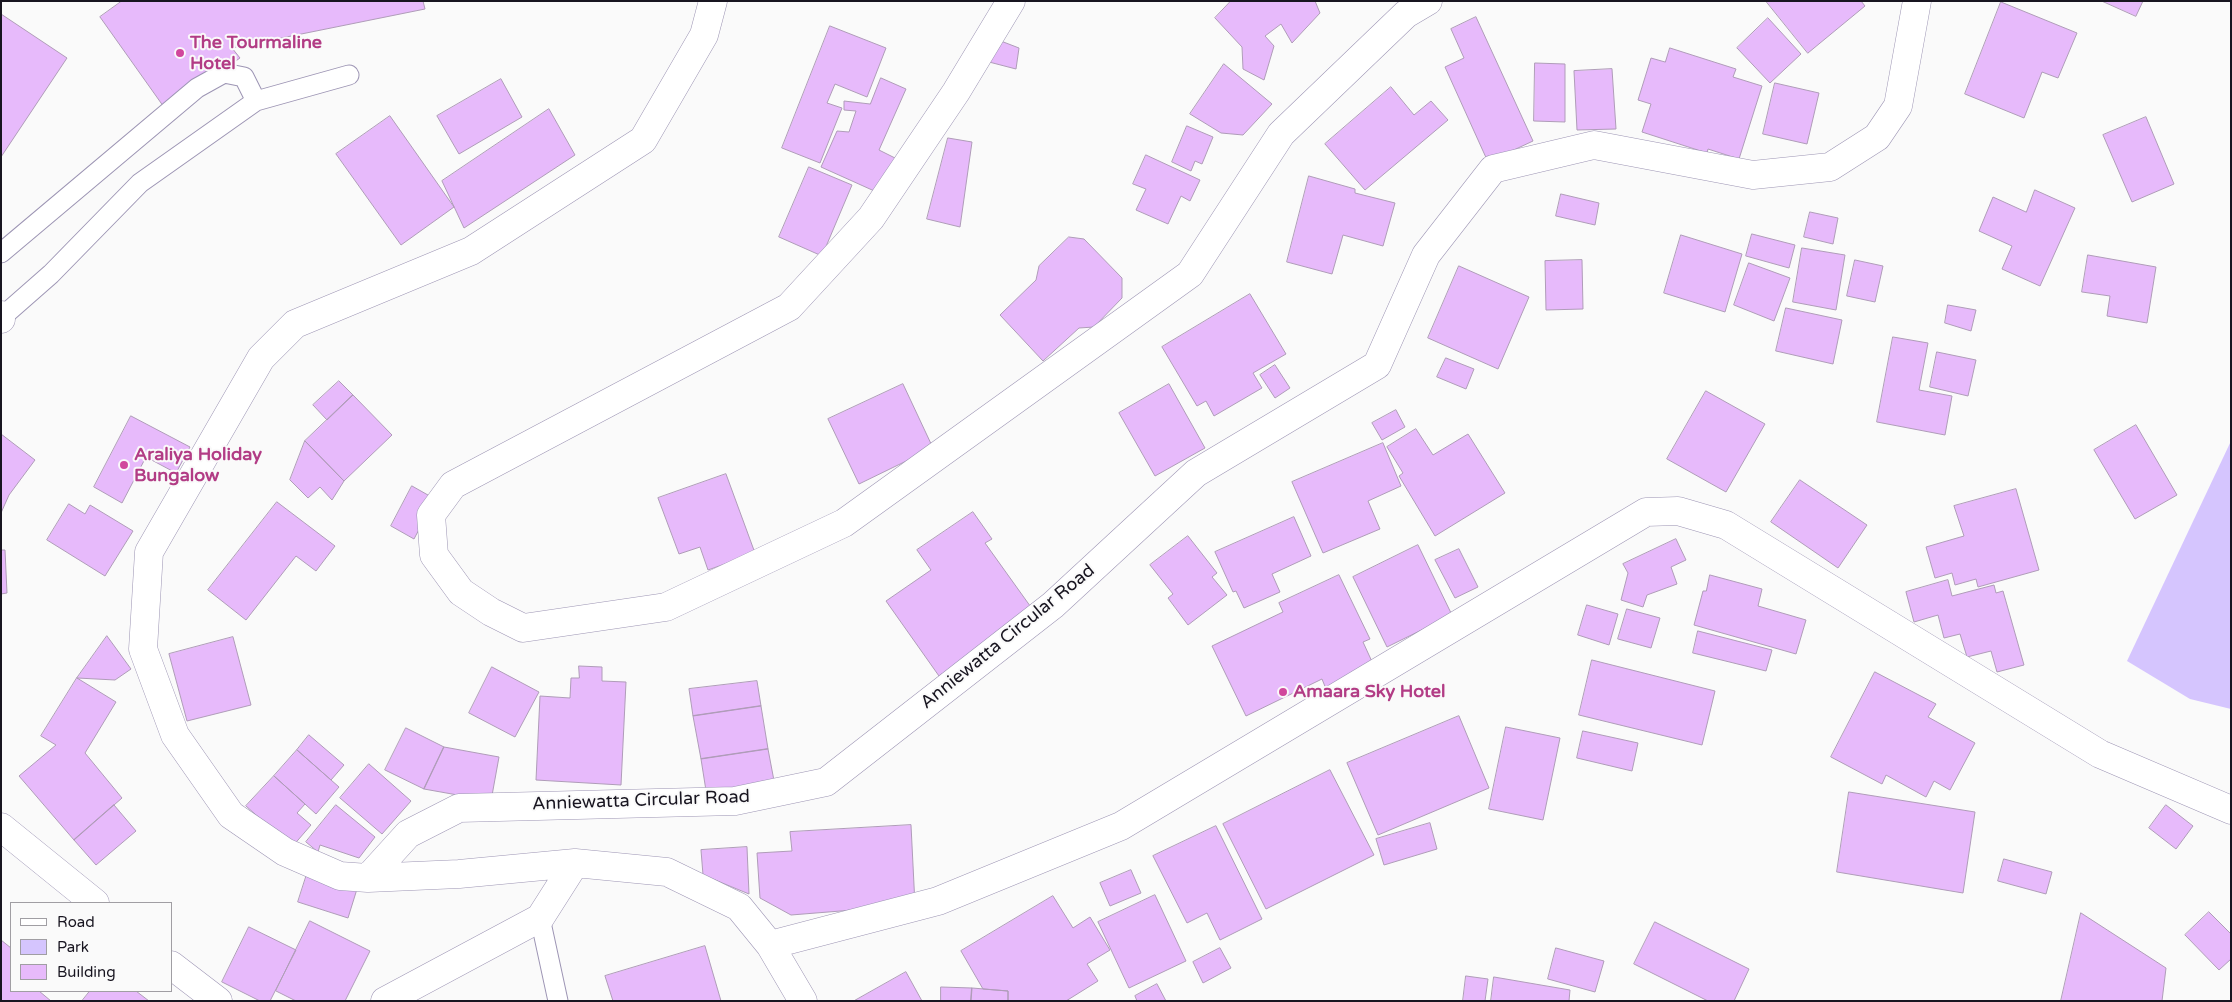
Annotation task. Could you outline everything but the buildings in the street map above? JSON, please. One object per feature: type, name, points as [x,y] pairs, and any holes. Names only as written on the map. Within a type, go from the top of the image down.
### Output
[{"type":"street","points":[[713,1],[704,35],[643,140],[471,251],[295,324],[261,358],[149,552],[142,649],[175,735],[231,816],[285,852],[340,876],[368,878],[459,874],[575,863],[667,872],[739,907],[770,945],[803,1001]]},
{"type":"street","points":[[1011,1],[956,92],[871,218],[789,307],[453,485],[431,514],[434,555],[461,592],[492,612],[523,628],[666,607],[844,523],[1190,274],[1281,134],[1406,14],[1428,1]]},
{"type":"street","name":"Anniewatta Circular Road","points":[[368,878],[408,834],[459,808],[735,801],[826,782],[1053,604],[1196,472],[1377,365],[1426,255],[1493,169],[1594,145],[1753,175],[1830,167],[1877,137],[1898,106],[1917,1]]},
{"type":"street","points":[[770,945],[938,901],[1121,826],[1646,512],[1678,511],[1726,525],[2100,754],[2231,810]]},
{"type":"street","points":[[1,827],[94,902]]},
{"type":"street","points":[[385,1001],[540,918],[575,863]]},
{"type":"street","points":[[172,966],[218,1001]]},
{"type":"lane","points":[[1,253],[197,88],[224,73],[244,77],[256,101]]},
{"type":"lane","points":[[2,317],[51,274],[140,183],[256,101],[349,75]]},
{"type":"lane","points":[[540,918],[558,1001]]},
{"type":"green space","points":[[2231,441],[2231,709],[2190,699],[2127,661]]},
{"type":"place","name":"The Tourmaline Hotel","points":[[180,53]]},
{"type":"place","name":"Araliya Holiday Bungalow","points":[[124,465]]},
{"type":"place","name":"Amaara Sky Hotel","points":[[1283,692]]}]
